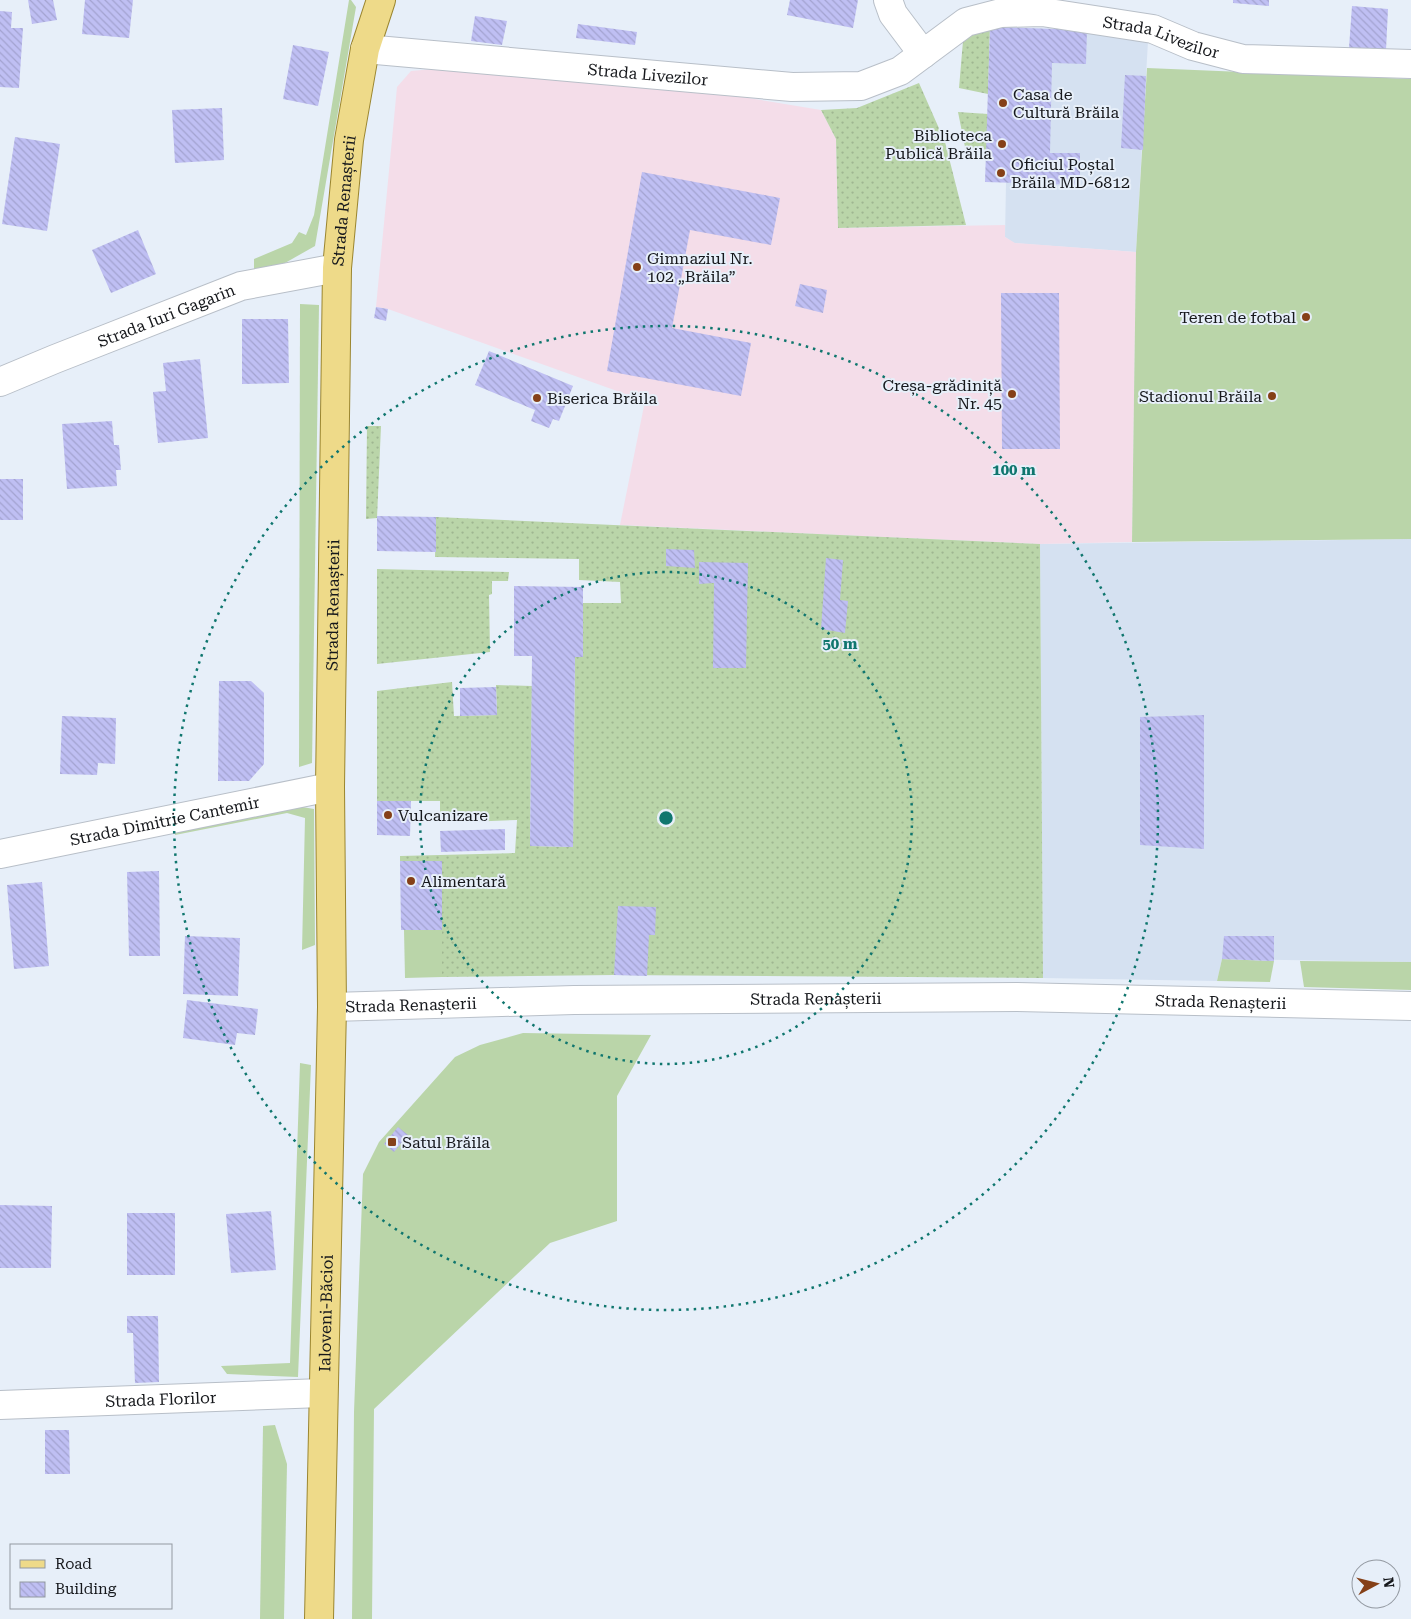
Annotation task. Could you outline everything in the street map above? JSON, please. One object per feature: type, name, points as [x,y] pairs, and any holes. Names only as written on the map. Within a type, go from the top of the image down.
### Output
[{"type":"main road","name":"Strada Renașterii","points":[[332,1007],[330,787],[337,268],[349,140],[365,49],[382,0]]},
{"type":"main road","name":"Ialoveni-Băcioi","points":[[318,1619],[332,1007]]},
{"type":"street","points":[[888,0],[893,14],[923,54]]},
{"type":"street","name":"Strada Livezilor","points":[[365,49],[792,87],[861,86],[900,71],[966,22],[1001,13],[1043,6],[1152,29],[1193,46],[1243,59],[1411,64]]},
{"type":"street","name":"Strada Iuri Gagarin","points":[[0,382],[242,286],[337,268]]},
{"type":"street","name":"Strada Dimitrie Cantemir","points":[[0,854],[330,787]]},
{"type":"street","name":"Strada Renașterii","points":[[332,1007],[574,1000],[1017,997],[1411,1006]]},
{"type":"street","name":"Strada Florilor","points":[[0,1405],[322,1393]]},
{"type":"shaded area","points":[[990,27],[1087,30],[1148,41],[1136,252],[1014,243],[1005,237],[1006,183]]},
{"type":"shaded area","name":"Gimnaziul Nr. 102 „Brăila”","points":[[433,69],[688,88],[821,110],[836,139],[838,228],[1005,225],[1005,237],[1015,243],[1136,252],[1132,542],[1040,544],[620,525],[645,401],[388,309],[376,307],[397,87],[411,71]]},
{"type":"shaded area","points":[[1411,539],[1411,962],[1222,959],[1217,981],[1043,978],[1040,544]]},
{"type":"green space","points":[[349,0],[356,7],[315,246],[285,263],[254,270],[254,259],[292,243],[299,232],[306,235],[314,215]]},
{"type":"green space","points":[[990,27],[988,94],[959,88],[963,41],[979,29]]},
{"type":"green space","name":"Teren de fotbal","points":[[1147,68],[1411,79],[1411,539],[1132,542],[1136,252]]},
{"type":"green space","points":[[919,83],[945,142],[966,225],[838,228],[836,139],[821,110],[857,108]]},
{"type":"green space","points":[[958,112],[988,114],[987,150],[965,147]]},
{"type":"green space","points":[[300,304],[319,305],[312,763],[299,767]]},
{"type":"green space","points":[[367,426],[381,426],[377,518],[366,519]]},
{"type":"green space","points":[[436,517],[1040,544],[1043,978],[614,975],[442,977],[442,861],[400,861],[400,856],[515,853],[517,820],[440,823],[440,801],[377,801],[377,691],[452,682],[454,716],[497,715],[496,685],[532,686],[530,846],[573,847],[575,657],[583,657],[583,603],[621,603],[620,582],[579,580],[579,559],[435,557]]},
{"type":"green space","points":[[377,569],[509,572],[508,581],[492,581],[492,594],[489,595],[490,652],[377,664]]},
{"type":"green space","points":[[285,804],[314,809],[315,945],[302,950],[305,818],[287,813],[175,835],[176,826]]},
{"type":"green space","points":[[404,930],[442,930],[442,977],[405,978]]},
{"type":"green space","points":[[1222,959],[1274,961],[1270,982],[1217,981]]},
{"type":"green space","points":[[1300,961],[1411,962],[1411,990],[1304,987]]},
{"type":"green space","points":[[523,1033],[651,1035],[617,1096],[617,1221],[550,1243],[374,1409],[372,1619],[352,1619],[354,1412],[363,1174],[379,1142],[455,1057],[480,1045]]},
{"type":"green space","points":[[300,1063],[311,1065],[298,1377],[227,1374],[221,1366],[290,1363]]},
{"type":"green space","points":[[275,1425],[287,1464],[284,1619],[260,1619],[263,1426]]},
{"type":"building","points":[[28,0],[53,0],[57,20],[32,24]]},
{"type":"building","points":[[85,0],[133,0],[129,38],[82,34]]},
{"type":"building","points":[[790,0],[858,0],[853,28],[787,15]]},
{"type":"building","points":[[1233,0],[1269,0],[1269,6],[1233,3]]},
{"type":"building","points":[[1352,6],[1388,9],[1386,50],[1349,48]]},
{"type":"building","points":[[0,11],[12,12],[11,28],[23,28],[19,88],[0,87]]},
{"type":"building","points":[[475,16],[507,21],[502,45],[471,41]]},
{"type":"building","points":[[578,24],[637,32],[635,45],[576,38]]},
{"type":"building","points":[[990,27],[1087,30],[1086,64],[1052,63],[1050,153],[1080,153],[1080,185],[985,182]]},
{"type":"building","points":[[293,45],[329,52],[318,106],[283,99]]},
{"type":"building","points":[[1125,75],[1146,76],[1143,150],[1121,148]]},
{"type":"building","points":[[222,108],[224,160],[175,163],[172,110]]},
{"type":"building","points":[[15,137],[60,144],[47,231],[2,224]]},
{"type":"building","points":[[642,172],[780,198],[771,245],[690,230],[672,328],[751,343],[741,396],[607,371]]},
{"type":"building","points":[[138,230],[156,274],[111,293],[92,250]]},
{"type":"building","points":[[800,284],[827,290],[823,313],[795,306]]},
{"type":"building","points":[[1001,293],[1059,293],[1060,449],[1002,449]]},
{"type":"building","points":[[376,307],[388,309],[386,321],[374,318]]},
{"type":"building","points":[[242,319],[288,319],[289,383],[242,384]]},
{"type":"building","name":"Biserica Brăila","points":[[489,351],[573,386],[559,421],[553,419],[549,428],[531,421],[535,410],[475,385]]},
{"type":"building","points":[[200,359],[208,438],[158,443],[153,392],[166,391],[163,363]]},
{"type":"building","points":[[112,421],[114,445],[119,445],[121,470],[116,470],[117,486],[67,489],[62,424]]},
{"type":"building","points":[[0,479],[23,479],[23,520],[0,520]]},
{"type":"building","points":[[377,516],[436,517],[436,552],[377,551]]},
{"type":"building","points":[[666,549],[694,550],[695,568],[666,566]]},
{"type":"building","points":[[826,558],[843,560],[840,600],[848,601],[845,633],[821,629]]},
{"type":"building","points":[[699,562],[748,563],[746,668],[713,668],[714,583],[699,584]]},
{"type":"building","points":[[514,586],[583,587],[583,657],[575,657],[573,847],[530,846],[532,656],[514,656]]},
{"type":"building","points":[[219,681],[251,681],[264,693],[264,764],[249,781],[218,781]]},
{"type":"building","points":[[496,687],[497,715],[460,716],[460,688]]},
{"type":"building","points":[[1204,715],[1204,849],[1140,845],[1140,717]]},
{"type":"building","points":[[62,716],[116,718],[115,764],[98,763],[97,775],[60,774]]},
{"type":"building","points":[[377,801],[411,801],[410,836],[377,835]]},
{"type":"building","points":[[505,829],[505,850],[441,852],[440,831]]},
{"type":"building","points":[[400,861],[442,861],[442,930],[401,930]]},
{"type":"building","points":[[159,871],[160,956],[129,956],[127,872]]},
{"type":"building","points":[[42,882],[49,966],[14,969],[7,885]]},
{"type":"building","points":[[618,906],[656,907],[655,935],[649,935],[647,976],[614,975]]},
{"type":"building","points":[[185,936],[240,938],[238,996],[183,994]]},
{"type":"building","points":[[1224,936],[1274,936],[1274,961],[1222,959]]},
{"type":"building","points":[[187,1000],[258,1009],[255,1035],[237,1033],[235,1045],[183,1038]]},
{"type":"building","points":[[398,1127],[408,1135],[394,1152],[384,1144]]},
{"type":"building","points":[[0,1205],[52,1206],[51,1268],[0,1268]]},
{"type":"building","points":[[271,1211],[276,1270],[231,1273],[226,1214]]},
{"type":"building","points":[[127,1213],[175,1213],[175,1275],[127,1275]]},
{"type":"building","points":[[127,1316],[158,1316],[159,1382],[135,1383],[133,1333],[127,1333]]},
{"type":"building","points":[[45,1430],[69,1430],[70,1474],[45,1474]]},
{"type":"place","name":"Casa de Cultură Brăila","points":[[1003,103]]},
{"type":"place","name":"Biblioteca Publică Brăila","points":[[1002,144]]},
{"type":"place","name":"Oficiul Poștal Brăila MD-6812","points":[[1001,173]]},
{"type":"place","name":"Gimnaziul Nr. 102 „Brăila”","points":[[637,267]]},
{"type":"place","name":"Teren de fotbal","points":[[1306,317]]},
{"type":"place","name":"Creșa-grădiniță Nr. 45","points":[[1012,394]]},
{"type":"place","name":"Stadionul Brăila","points":[[1272,396]]},
{"type":"place","name":"Biserica Brăila","points":[[537,398]]},
{"type":"place","name":"Vulcanizare","points":[[388,815]]},
{"type":"place","name":"Alimentară","points":[[411,881]]},
{"type":"place","name":"Satul Brăila","points":[[392,1142]]}]
